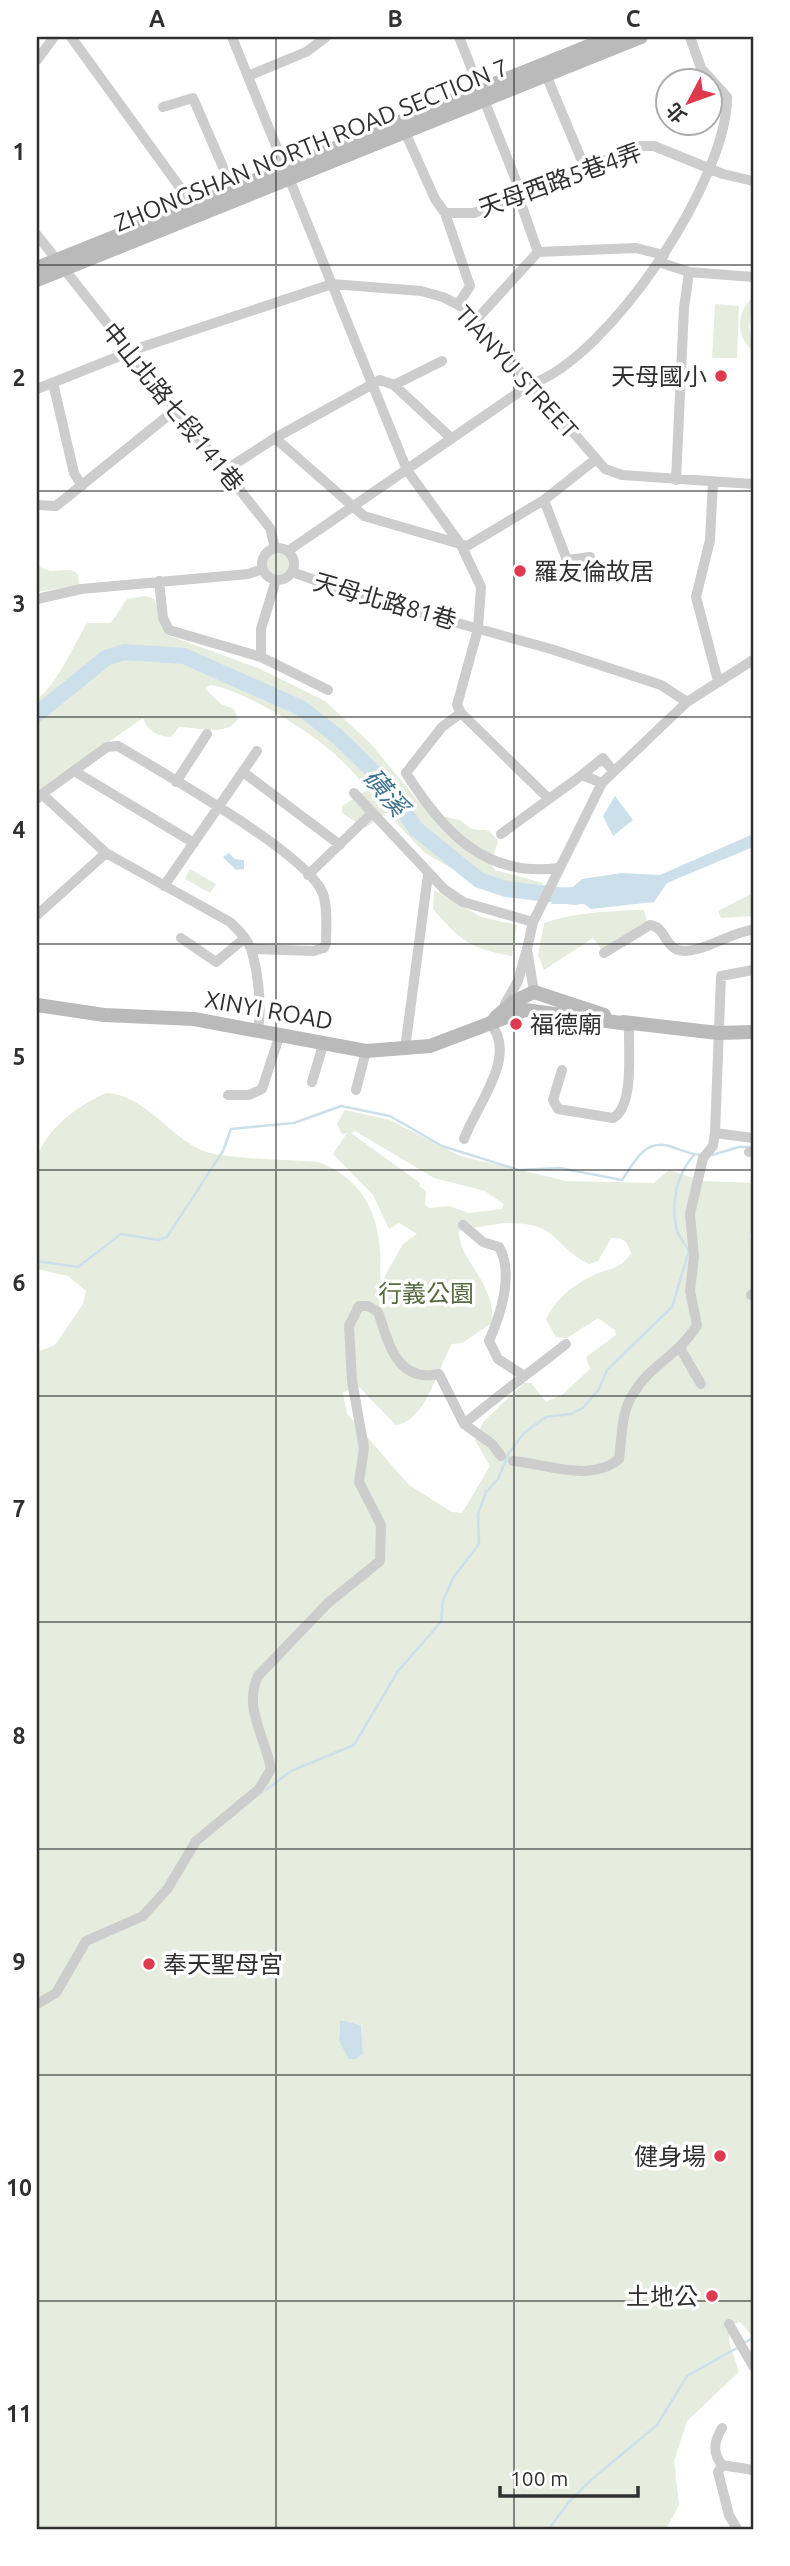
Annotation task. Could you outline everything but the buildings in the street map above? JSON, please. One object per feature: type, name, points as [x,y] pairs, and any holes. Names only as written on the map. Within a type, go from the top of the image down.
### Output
[{"type":"main road","name":"ZHONGSHAN NORTH ROAD SECTION 7","points":[[37,280],[58,265],[192,204],[232,188],[405,131],[611,37]]},
{"type":"main road","name":"ZHONGSHAN NORTH ROAD SECTION 7","points":[[37,268],[58,265],[482,95],[546,75],[640,37]]},
{"type":"main road","points":[[489,1022],[515,1000],[534,992],[629,1024],[718,1033],[753,1032]]},
{"type":"main road","name":"XINYI ROAD","points":[[37,1005],[104,1014],[194,1019],[366,1051],[430,1045],[525,1010],[629,1024]]},
{"type":"street","points":[[37,60],[54,37]]},
{"type":"street","points":[[71,37],[192,204]]},
{"type":"street","points":[[232,37],[407,470],[461,545],[481,587],[478,629],[457,705],[461,713],[549,799]]},
{"type":"street","points":[[248,76],[306,52],[326,37]]},
{"type":"street","points":[[459,37],[521,193],[520,201],[538,252]]},
{"type":"street","points":[[288,551],[294,563],[292,572],[285,578],[276,580],[268,576],[263,569],[264,555],[275,548],[288,551],[592,345],[661,258],[709,166],[727,112],[727,97],[701,68],[690,37]]},
{"type":"street","points":[[546,75],[585,168]]},
{"type":"street","points":[[163,107],[193,98],[232,188]]},
{"type":"street","points":[[405,131],[435,199],[445,213],[470,286],[458,303]]},
{"type":"street","name":"天母西路5巷4弄","points":[[445,213],[474,213],[642,146],[654,146],[709,166],[723,174],[753,181]]},
{"type":"street","points":[[37,235],[58,265]]},
{"type":"street","points":[[37,244],[58,265]]},
{"type":"street","points":[[476,320],[538,252],[636,248],[690,272],[753,277]]},
{"type":"street","name":"中山北路七段141巷","points":[[58,265],[270,528],[275,548]]},
{"type":"street","points":[[676,480],[684,308],[690,272]]},
{"type":"street","name":"TIANYU STREET","points":[[37,389],[129,352],[332,284],[421,291],[458,303],[476,320],[596,460],[613,473],[753,484]]},
{"type":"street","points":[[394,385],[442,361]]},
{"type":"street","points":[[224,471],[371,382],[380,380],[394,385],[452,438]]},
{"type":"street","points":[[53,383],[75,473],[82,486]]},
{"type":"street","points":[[37,505],[55,506],[175,410]]},
{"type":"street","points":[[275,438],[364,516],[467,546],[544,500],[596,460]]},
{"type":"street","points":[[713,482],[710,540],[696,597],[718,681]]},
{"type":"street","points":[[544,500],[567,560],[590,557]]},
{"type":"street","points":[[37,599],[80,589],[248,574],[263,569]]},
{"type":"street","name":"天母北路81巷","points":[[292,572],[360,596],[551,649],[661,685],[687,702]]},
{"type":"street","points":[[261,657],[261,629],[276,580]]},
{"type":"street","points":[[159,581],[163,618],[169,630],[261,657],[328,690]]},
{"type":"street","points":[[464,1139],[473,1114],[497,1075],[498,1033],[489,1022],[512,997],[533,922],[603,783],[687,702],[753,660]]},
{"type":"street","points":[[461,713],[442,727],[406,773],[431,812],[461,842],[519,870],[556,873]]},
{"type":"street","points":[[177,782],[207,734]]},
{"type":"street","points":[[181,938],[216,962],[248,944],[313,951],[324,948],[323,895],[308,874],[279,848],[218,807],[112,745],[39,797],[106,853],[230,922],[248,944],[261,1017],[258,1029]]},
{"type":"street","points":[[164,886],[257,751]]},
{"type":"street","points":[[502,834],[603,758],[613,771]]},
{"type":"street","points":[[74,771],[194,843]]},
{"type":"street","points":[[243,772],[340,845]]},
{"type":"street","points":[[582,775],[603,783]]},
{"type":"street","points":[[354,793],[428,875],[463,902],[533,922]]},
{"type":"street","points":[[308,874],[372,813]]},
{"type":"street","points":[[37,915],[106,853]]},
{"type":"street","points":[[405,1049],[428,875]]},
{"type":"street","points":[[604,953],[650,925],[660,929],[670,945],[686,951],[753,930]]},
{"type":"street","points":[[527,949],[534,992]]},
{"type":"street","points":[[513,1461],[550,1469],[599,1470],[611,1466],[619,1459],[625,1412],[632,1394],[650,1373],[680,1348],[697,1325],[690,1291],[694,1257],[690,1214],[703,1158],[713,1146],[715,1133],[721,976],[753,970]]},
{"type":"street","points":[[562,1070],[553,1100],[558,1109],[613,1118],[620,1114],[627,1099],[629,1024]]},
{"type":"street","points":[[228,1095],[249,1095],[262,1089],[280,1034]]},
{"type":"street","points":[[312,1082],[323,1045]]},
{"type":"street","points":[[356,1090],[366,1051]]},
{"type":"street","points":[[715,1133],[753,1138]]},
{"type":"street","points":[[463,1225],[483,1242],[499,1247],[506,1258],[503,1300],[489,1341],[498,1359],[524,1377]]},
{"type":"street","points":[[37,2004],[56,1993],[86,1941],[143,1916],[168,1888],[196,1842],[259,1789],[271,1769],[253,1707],[251,1691],[258,1676],[328,1604],[380,1561],[381,1524],[359,1482],[364,1448],[352,1381],[349,1326],[359,1306],[368,1306],[378,1312],[390,1348],[402,1368],[415,1375],[439,1374],[464,1424],[492,1444],[502,1456]]},
{"type":"street","points":[[464,1424],[491,1398],[507,1391],[566,1344]]},
{"type":"street","points":[[680,1348],[701,1384]]},
{"type":"street","points":[[729,2324],[753,2366]]},
{"type":"street","points":[[722,2428],[714,2445],[716,2458],[722,2465],[753,2470]]},
{"type":"street","points":[[722,2465],[719,2472],[729,2515],[737,2529]]},
{"type":"green space","points":[[753,297],[749,327],[753,351],[743,338],[740,324],[743,310]]},
{"type":"green space","points":[[715,304],[739,306],[737,358],[712,358]]},
{"type":"green space","points":[[278,552],[289,559],[290,564],[283,575],[278,576],[267,569],[266,564],[273,553]]},
{"type":"green space","points":[[37,566],[50,571],[72,570],[78,574],[79,585],[37,592]]},
{"type":"green space","points":[[145,596],[154,599],[168,635],[260,669],[325,701],[371,744],[419,802],[441,816],[460,820],[472,829],[491,833],[498,841],[491,863],[495,870],[543,883],[535,901],[473,881],[425,853],[387,813],[365,828],[342,813],[342,806],[366,791],[357,776],[341,760],[273,711],[249,698],[210,685],[205,689],[221,704],[234,709],[238,719],[233,725],[212,730],[179,727],[171,737],[153,732],[143,718],[37,792],[37,700],[59,674],[87,623],[111,623],[127,599]]},
{"type":"green space","points":[[190,869],[216,884],[210,893],[185,879]]},
{"type":"green space","points":[[434,890],[481,917],[517,925],[512,956],[485,950],[459,936],[433,909]]},
{"type":"green space","points":[[753,893],[753,916],[721,918],[718,911]]},
{"type":"green space","points":[[644,910],[647,922],[602,950],[593,938],[544,970],[538,955],[544,923],[576,915]]},
{"type":"green space","name":"行義公園","points":[[106,1093],[133,1100],[177,1135],[211,1153],[319,1162],[333,1169],[355,1186],[370,1208],[378,1235],[381,1283],[403,1244],[417,1234],[399,1223],[389,1229],[373,1195],[333,1154],[347,1133],[342,1134],[337,1124],[345,1110],[390,1120],[460,1156],[566,1181],[654,1183],[669,1170],[703,1181],[753,1183],[753,1232],[750,1234],[753,1266],[753,2337],[740,2322],[730,2325],[729,2341],[739,2372],[687,2421],[674,2461],[679,2505],[666,2529],[37,2529],[37,1352],[55,1345],[83,1304],[86,1291],[68,1276],[37,1269],[36,1174],[38,1154],[50,1134],[76,1110]],"holes":[[[355,1131],[434,1178],[485,1191],[504,1204],[502,1209],[469,1213],[449,1206],[429,1208],[425,1205],[426,1191],[419,1186],[420,1183],[351,1133]],[[504,1223],[535,1226],[545,1230],[589,1264],[598,1261],[611,1238],[625,1241],[631,1253],[619,1265],[579,1283],[559,1299],[546,1320],[556,1337],[567,1338],[598,1318],[615,1330],[616,1335],[586,1357],[590,1369],[563,1394],[546,1402],[531,1383],[524,1383],[483,1422],[475,1440],[490,1466],[462,1513],[452,1512],[409,1485],[347,1414],[343,1393],[357,1385],[396,1425],[406,1422],[423,1404],[452,1344],[462,1343],[492,1323],[489,1296],[464,1250],[459,1230]],[[340,2020],[361,2025],[363,2053],[339,2041]]]},
{"type":"water","points":[[615,796],[633,820],[613,836],[603,816]]},
{"type":"water","points":[[753,834],[753,847],[667,883],[654,902],[591,909],[584,904],[551,904],[559,888],[573,887],[582,879],[621,873],[660,875]]},
{"type":"water","points":[[229,853],[235,859],[244,860],[244,869],[236,870],[223,857]]},
{"type":"water","points":[[340,2020],[361,2025],[363,2053],[356,2059],[349,2059],[339,2041]]},
{"type":"waterway","name":"磺溪","points":[[37,714],[106,658],[124,652],[184,656],[301,708],[338,737],[387,785],[416,829],[479,880],[506,889],[576,897]]},
{"type":"waterway","points":[[37,1261],[78,1267],[121,1234],[158,1240],[167,1237],[223,1151],[231,1129],[294,1123],[341,1106],[390,1116],[442,1146],[519,1170],[560,1168],[622,1180],[641,1154],[653,1146],[669,1146],[702,1155]]},
{"type":"waterway","points":[[712,1155],[739,1147],[753,1147]]},
{"type":"waterway","points":[[266,1790],[291,1771],[354,1745],[398,1671],[441,1622],[443,1601],[453,1578],[479,1544],[478,1514],[486,1492],[498,1479],[509,1453],[524,1433],[546,1417],[571,1414],[583,1408],[599,1389],[607,1370],[672,1307],[689,1251],[677,1230],[675,1198],[683,1170],[694,1155]]},
{"type":"waterway","points":[[742,2344],[753,2338]]},
{"type":"waterway","points":[[549,2529],[568,2503],[591,2480],[657,2425],[687,2376],[737,2348]]},
{"type":"place","name":"天母國小","points":[[721,376]]},
{"type":"place","name":"羅友倫故居","points":[[520,571]]},
{"type":"place","name":"福德廟","points":[[516,1024]]},
{"type":"place","name":"奉天聖母宮","points":[[149,1964]]},
{"type":"place","name":"健身場","points":[[720,2156]]},
{"type":"place","name":"土地公","points":[[712,2296]]}]
